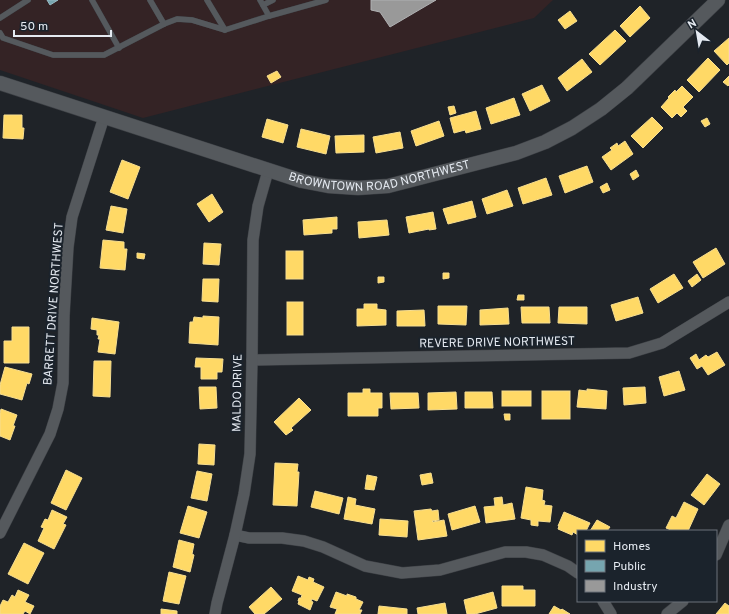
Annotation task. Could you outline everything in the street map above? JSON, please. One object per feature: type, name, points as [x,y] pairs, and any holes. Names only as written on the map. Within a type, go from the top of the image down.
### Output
[{"type":"street","name":"BROWNTOWN ROAD NORTHWEST","points":[[0,83],[302,181],[328,186],[358,188],[388,186],[516,153],[572,128],[601,109],[627,88],[718,0]]},
{"type":"street","name":"BARRETT DRIVE NORTHWEST","points":[[0,533],[50,434],[58,409],[63,383],[64,316],[68,247],[72,217],[104,117]]},
{"type":"street","name":"MALDO DRIVE","points":[[215,614],[236,535],[250,454],[254,240],[258,206],[268,170]]},
{"type":"street","name":"REVERE DRIVE NORTHWEST","points":[[252,360],[629,353],[662,343],[729,302]]},
{"type":"street","points":[[717,553],[729,525]]},
{"type":"street","points":[[236,535],[249,538],[282,538],[304,541],[323,547],[365,566],[402,573],[440,570],[505,552],[526,552],[543,555],[568,566],[577,572]]},
{"type":"street","points":[[604,602],[611,614]]},
{"type":"street","points":[[667,614],[682,602]]},
{"type":"lane","points":[[0,18],[28,0]]},
{"type":"lane","points":[[92,0],[119,48]]},
{"type":"lane","points":[[150,0],[164,24]]},
{"type":"lane","points":[[207,0],[225,30]]},
{"type":"lane","points":[[269,16],[262,3],[273,0]]},
{"type":"lane","points":[[0,33],[3,38],[53,55],[104,55],[164,24],[177,19],[192,20],[225,30],[326,0]]},
{"type":"shaded area","points":[[0,0],[553,0],[534,18],[143,118],[0,70]]},
{"type":"building: Homes","points":[[640,6],[650,18],[630,37],[620,26]]},
{"type":"building: Homes","points":[[570,11],[577,21],[565,29],[558,20]]},
{"type":"building: Homes","points":[[615,30],[626,41],[600,65],[589,54]]},
{"type":"building: Homes","points":[[729,38],[729,63],[727,65],[714,51]]},
{"type":"building: Homes","points":[[708,58],[720,70],[699,92],[687,80]]},
{"type":"building: Homes","points":[[582,59],[592,72],[567,91],[558,78]]},
{"type":"building: Homes","points":[[277,71],[281,77],[271,83],[267,76]]},
{"type":"building: Homes","points":[[729,76],[729,85],[728,86],[723,82]]},
{"type":"building: Homes","points":[[542,85],[550,101],[530,111],[522,94]]},
{"type":"building: Homes","points":[[682,86],[693,97],[683,107],[687,111],[681,117],[677,113],[672,118],[661,107],[675,90],[676,92]]},
{"type":"building: Homes","points":[[514,98],[520,115],[491,124],[486,108]]},
{"type":"building: Homes","points":[[454,106],[456,113],[450,115],[448,107]]},
{"type":"building: Homes","points":[[476,111],[481,129],[466,133],[465,130],[454,133],[450,118]]},
{"type":"building: Homes","points":[[4,115],[22,115],[22,128],[24,128],[23,139],[3,138]]},
{"type":"building: Homes","points":[[652,117],[663,128],[643,148],[631,136]]},
{"type":"building: Homes","points":[[707,118],[710,124],[705,127],[701,121]]},
{"type":"building: Homes","points":[[267,119],[288,125],[283,143],[262,137]]},
{"type":"building: Homes","points":[[439,121],[444,136],[416,146],[411,131]]},
{"type":"building: Homes","points":[[301,129],[330,136],[326,154],[297,147]]},
{"type":"building: Homes","points":[[400,132],[403,148],[376,153],[373,137]]},
{"type":"building: Homes","points":[[364,135],[364,152],[336,153],[335,136]]},
{"type":"building: Homes","points":[[625,141],[633,154],[611,170],[602,157],[612,150],[610,148],[617,143],[618,146]]},
{"type":"building: Homes","points":[[122,160],[140,167],[128,199],[110,192]]},
{"type":"building: Homes","points":[[587,166],[593,182],[565,193],[559,176]]},
{"type":"building: Homes","points":[[636,170],[639,176],[633,180],[630,174]]},
{"type":"building: Homes","points":[[546,178],[552,195],[523,204],[518,188]]},
{"type":"building: Homes","points":[[607,183],[610,190],[603,193],[600,187]]},
{"type":"building: Homes","points":[[507,190],[513,206],[487,214],[482,199]]},
{"type":"building: Homes","points":[[212,194],[223,212],[209,222],[197,204]]},
{"type":"building: Homes","points":[[472,201],[476,217],[448,224],[443,209]]},
{"type":"building: Homes","points":[[111,206],[127,209],[123,233],[106,230]]},
{"type":"building: Homes","points":[[433,212],[436,229],[409,233],[406,217]]},
{"type":"building: Homes","points":[[337,217],[337,229],[332,229],[332,233],[304,235],[303,220]]},
{"type":"building: Homes","points":[[387,220],[389,235],[359,238],[358,222]]},
{"type":"building: Homes","points":[[103,240],[124,242],[124,249],[127,249],[125,270],[100,268]]},
{"type":"building: Homes","points":[[204,243],[221,244],[219,265],[203,264]]},
{"type":"building: Homes","points":[[716,248],[725,264],[703,278],[693,262]]},
{"type":"building: Homes","points":[[286,251],[303,251],[303,279],[286,279]]},
{"type":"building: Homes","points":[[137,253],[145,254],[144,259],[137,258]]},
{"type":"building: Homes","points":[[443,273],[449,273],[449,278],[443,279]]},
{"type":"building: Homes","points":[[674,274],[683,288],[658,303],[650,289]]},
{"type":"building: Homes","points":[[697,274],[701,280],[692,287],[688,281]]},
{"type":"building: Homes","points":[[378,277],[384,277],[384,282],[378,283]]},
{"type":"building: Homes","points":[[203,279],[219,279],[218,302],[202,301]]},
{"type":"building: Homes","points":[[518,295],[524,295],[524,300],[517,300]]},
{"type":"building: Homes","points":[[638,297],[643,313],[616,321],[611,305]]},
{"type":"building: Homes","points":[[287,302],[303,302],[303,335],[287,335]]},
{"type":"building: Homes","points":[[364,304],[377,304],[377,309],[386,310],[386,325],[357,326],[357,309],[364,309]]},
{"type":"building: Homes","points":[[438,306],[467,306],[466,325],[438,324]]},
{"type":"building: Homes","points":[[521,307],[549,307],[550,323],[522,323]]},
{"type":"building: Homes","points":[[559,307],[587,307],[587,324],[558,323]]},
{"type":"building: Homes","points":[[508,308],[509,324],[480,325],[480,310]]},
{"type":"building: Homes","points":[[424,310],[425,326],[397,326],[397,311]]},
{"type":"building: Homes","points":[[203,316],[219,317],[218,345],[189,343],[190,322],[193,322],[194,317],[203,318]]},
{"type":"building: Homes","points":[[92,318],[119,322],[115,354],[98,352],[100,339],[98,339],[99,335],[97,335],[97,330],[91,329]]},
{"type":"building: Homes","points":[[12,327],[29,327],[29,363],[4,363],[4,341],[12,341]]},
{"type":"building: Homes","points":[[717,352],[725,365],[708,375],[702,366],[697,369],[690,358],[696,354],[699,360],[706,355],[708,357]]},
{"type":"building: Homes","points":[[196,358],[223,359],[222,372],[217,372],[217,379],[201,379],[201,367],[195,367]]},
{"type":"building: Homes","points":[[94,361],[111,361],[110,397],[93,396]]},
{"type":"building: Homes","points":[[5,367],[32,374],[29,384],[27,383],[22,400],[0,394],[0,385]]},
{"type":"building: Homes","points":[[679,371],[685,390],[664,396],[659,377]]},
{"type":"building: Homes","points":[[199,387],[216,387],[217,408],[200,409]]},
{"type":"building: Homes","points":[[645,387],[646,403],[624,405],[623,388]]},
{"type":"building: Homes","points":[[363,389],[370,389],[370,393],[382,393],[382,408],[378,408],[378,416],[348,416],[348,393],[363,393]]},
{"type":"building: Homes","points":[[587,389],[607,391],[606,409],[577,407],[579,390],[587,391]]},
{"type":"building: Homes","points":[[502,391],[531,391],[531,406],[502,406]]},
{"type":"building: Homes","points":[[542,391],[570,391],[570,419],[542,419]]},
{"type":"building: Homes","points":[[456,392],[457,409],[428,410],[428,393]]},
{"type":"building: Homes","points":[[465,392],[492,392],[493,408],[465,408]]},
{"type":"building: Homes","points":[[390,393],[418,393],[419,408],[391,409]]},
{"type":"building: Homes","points":[[299,398],[311,410],[291,428],[293,430],[286,435],[274,422]]},
{"type":"building: Homes","points":[[1,409],[17,415],[10,440],[0,436]]},
{"type":"building: Homes","points":[[504,414],[510,414],[510,420],[505,420]]},
{"type":"building: Homes","points":[[199,444],[215,445],[214,465],[198,464]]},
{"type":"building: Homes","points":[[275,463],[298,464],[297,506],[273,505]]},
{"type":"building: Homes","points":[[66,470],[82,478],[66,510],[51,503]]},
{"type":"building: Homes","points":[[197,471],[212,474],[207,501],[191,498]]},
{"type":"building: Homes","points":[[431,473],[433,483],[422,485],[420,475]]},
{"type":"building: Homes","points":[[707,474],[720,484],[704,505],[691,495]]},
{"type":"building: Homes","points":[[367,475],[377,477],[374,490],[365,489]]},
{"type":"building: Homes","points":[[526,487],[543,490],[542,500],[545,501],[544,505],[552,506],[550,522],[538,521],[538,526],[531,525],[531,520],[521,518]]},
{"type":"building: Homes","points":[[315,491],[343,498],[339,514],[311,507]]},
{"type":"building: Homes","points":[[348,497],[356,499],[355,505],[375,509],[372,524],[344,519]]},
{"type":"building: Homes","points":[[502,497],[503,505],[512,503],[515,519],[486,523],[484,507],[495,506],[494,498]]},
{"type":"building: Homes","points":[[684,502],[698,509],[688,530],[671,530],[666,528],[672,516],[676,518]]},
{"type":"building: Homes","points":[[188,506],[207,512],[199,538],[180,533]]},
{"type":"building: Homes","points":[[475,506],[480,522],[452,530],[448,514]]},
{"type":"building: Homes","points":[[431,509],[432,511],[438,510],[439,520],[432,521],[433,522],[444,520],[447,536],[418,540],[414,511]]},
{"type":"building: Homes","points":[[52,510],[67,517],[63,524],[66,525],[54,549],[38,541],[44,528],[41,527],[45,519],[48,520]]},
{"type":"building: Homes","points":[[564,512],[590,523],[586,530],[577,530],[577,534],[573,532],[572,535],[558,529]]},
{"type":"building: Homes","points":[[380,519],[408,521],[407,537],[379,535]]},
{"type":"building: Homes","points":[[597,520],[610,527],[608,530],[591,530]]},
{"type":"building: Homes","points":[[179,540],[194,544],[192,554],[194,555],[190,572],[173,567]]},
{"type":"building: Homes","points":[[24,543],[44,553],[28,584],[8,574]]},
{"type":"building: Homes","points":[[169,572],[186,576],[179,604],[163,601]]},
{"type":"building: Homes","points":[[298,576],[308,580],[309,577],[314,579],[313,582],[324,587],[317,601],[312,599],[311,601],[313,602],[310,610],[298,604],[299,598],[301,598],[302,595],[292,591]]},
{"type":"building: Homes","points":[[502,586],[523,586],[523,590],[535,590],[535,606],[502,606]]},
{"type":"building: Homes","points":[[271,587],[282,599],[264,614],[255,614],[249,607]]},
{"type":"building: Homes","points":[[18,590],[29,595],[25,602],[34,606],[30,614],[25,611],[23,614],[0,614],[0,606],[3,600],[8,602],[12,595],[15,597]]},
{"type":"building: Homes","points":[[336,592],[347,596],[347,594],[356,597],[356,599],[363,602],[359,610],[362,610],[360,614],[335,614],[337,609],[330,607]]},
{"type":"building: Homes","points":[[493,592],[497,608],[475,614],[467,614],[464,600]]},
{"type":"building: Homes","points":[[445,603],[447,614],[418,614],[417,608]]},
{"type":"building: Homes","points":[[725,603],[729,606],[729,614],[716,614]]},
{"type":"building: Homes","points":[[379,606],[407,609],[407,614],[378,614]]},
{"type":"building: Homes","points":[[554,606],[561,610],[562,609],[570,614],[549,614]]},
{"type":"building: Homes","points":[[161,609],[177,611],[177,614],[161,614]]},
{"type":"building: Public","points":[[47,0],[58,0],[50,5]]},
{"type":"building: Industry","points":[[371,0],[436,0],[390,27],[380,12],[371,10]]}]
